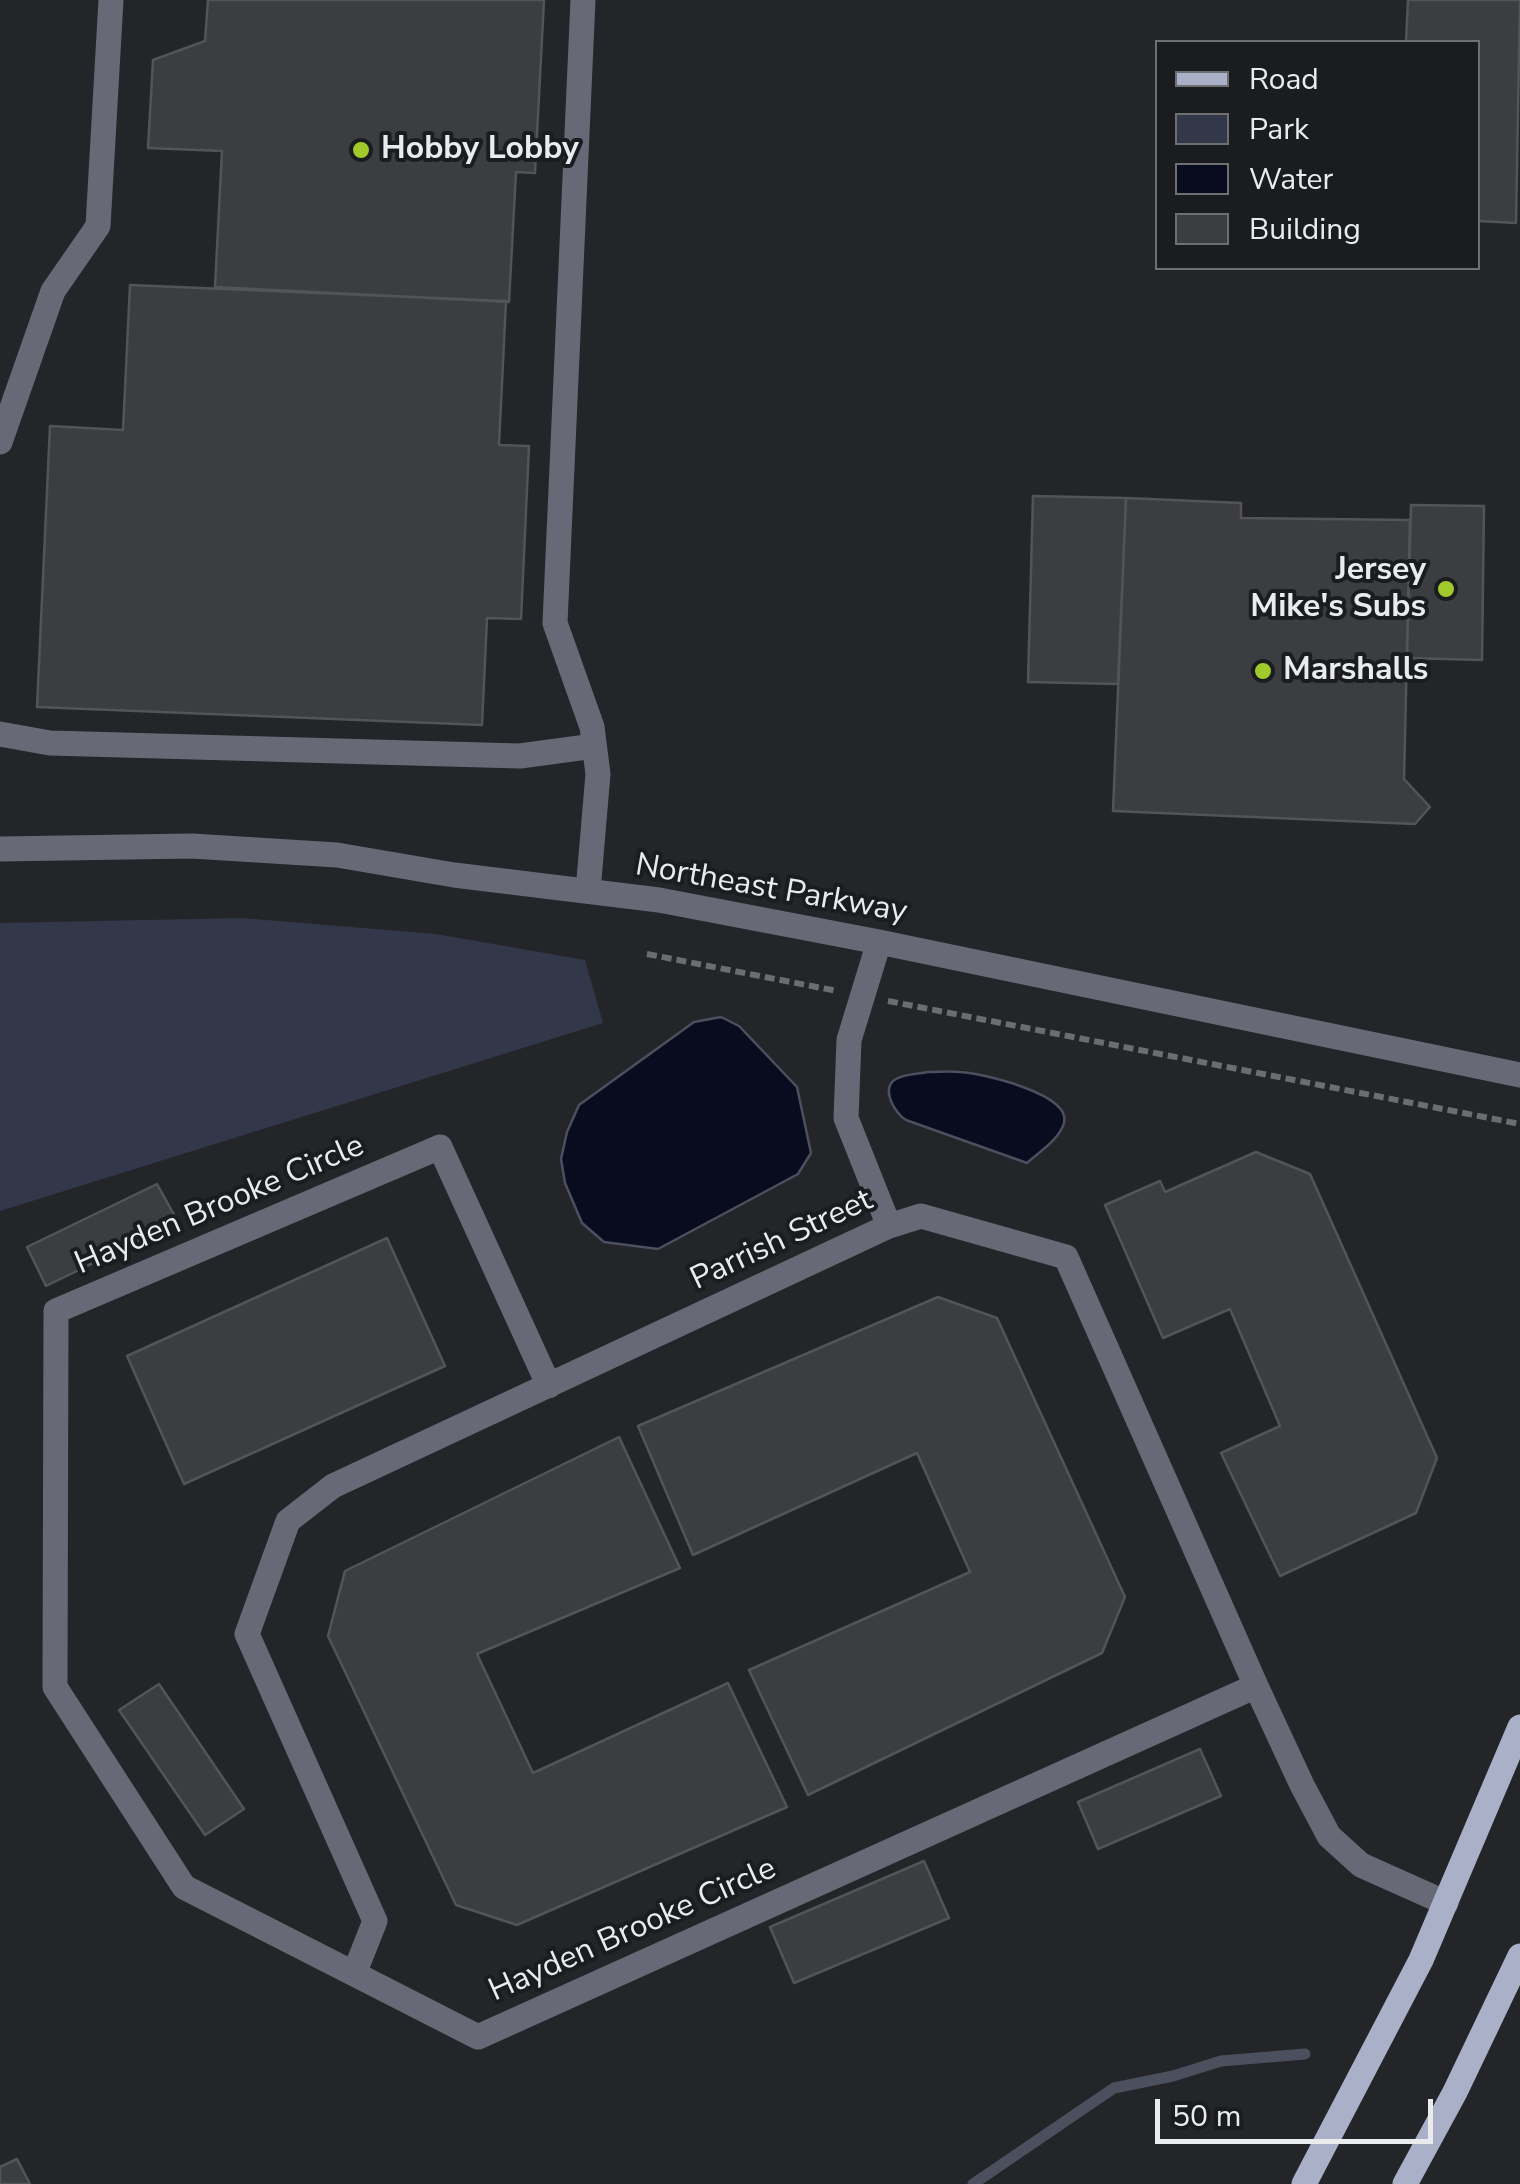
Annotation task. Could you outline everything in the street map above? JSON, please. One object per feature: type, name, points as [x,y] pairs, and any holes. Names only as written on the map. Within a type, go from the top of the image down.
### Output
[{"type":"main road","points":[[1304,2184],[1421,1960],[1520,1727]]},
{"type":"main road","points":[[1405,2184],[1455,2092],[1520,1956]]},
{"type":"street","points":[[0,442],[53,291],[98,226],[110,0]]},
{"type":"street","points":[[583,0],[555,623],[592,728],[598,774],[588,892]]},
{"type":"street","points":[[0,734],[50,743],[520,756],[594,746]]},
{"type":"street","name":"Northeast Parkway","points":[[0,849],[192,846],[337,854],[454,875],[659,900],[1520,1075]]},
{"type":"street","points":[[880,942],[849,1040],[846,1118],[889,1226]]},
{"type":"street","name":"Hayden Brooke Circle","points":[[549,1386],[440,1147],[56,1311],[55,1687],[184,1887],[478,2037],[1256,1686]]},
{"type":"street","name":"Parrish Street","points":[[354,1974],[375,1921],[247,1634],[288,1520],[333,1486],[889,1226],[921,1216],[1066,1257],[1256,1686],[1330,1836],[1361,1864],[1446,1903]]},
{"type":"path","points":[[647,954],[813,986]]},
{"type":"path","points":[[898,1003],[1520,1124]]},
{"type":"green space","points":[[242,918],[436,934],[585,960],[603,1023],[0,1211],[0,923]]},
{"type":"water","points":[[721,1017],[739,1026],[797,1087],[811,1153],[798,1174],[658,1249],[604,1242],[582,1223],[565,1183],[561,1159],[579,1105],[694,1022]]},
{"type":"water","points":[[971,1073],[1023,1087],[1054,1103],[1063,1113],[1064,1123],[1053,1140],[1027,1163],[906,1120],[891,1101],[891,1083],[903,1076]]},
{"type":"building","name":"Hobby Lobby","points":[[208,0],[544,0],[535,173],[516,172],[509,302],[215,287],[222,151],[148,148],[153,60],[205,41]]},
{"type":"building","points":[[1408,0],[1520,0],[1516,223],[1480,221],[1480,40],[1406,40]]},
{"type":"building","points":[[130,285],[506,301],[499,445],[529,446],[521,619],[487,618],[482,725],[37,707],[50,426],[123,430]]},
{"type":"building","points":[[1033,496],[1126,498],[1118,684],[1028,682]]},
{"type":"building","name":"Marshalls","points":[[1126,498],[1241,503],[1241,518],[1410,520],[1404,779],[1430,807],[1415,824],[1113,811]]},
{"type":"building","name":"Jersey Mike's Subs","points":[[1411,505],[1484,506],[1482,660],[1407,658]]},
{"type":"building","points":[[1256,1152],[1310,1174],[1437,1458],[1416,1513],[1280,1576],[1221,1453],[1280,1426],[1230,1309],[1163,1338],[1105,1205],[1160,1181],[1165,1192]]},
{"type":"building","points":[[157,1184],[178,1222],[46,1286],[27,1247]]},
{"type":"building","points":[[387,1238],[445,1366],[184,1484],[127,1356]]},
{"type":"building","points":[[938,1297],[997,1318],[1125,1597],[1102,1653],[808,1795],[749,1670],[970,1572],[917,1453],[693,1555],[638,1426]]},
{"type":"building","points":[[619,1437],[680,1568],[477,1654],[533,1773],[728,1683],[787,1807],[517,1925],[456,1905],[328,1636],[345,1571]]},
{"type":"building","points":[[159,1684],[244,1809],[205,1835],[119,1710]]},
{"type":"building","points":[[1200,1749],[1221,1796],[1098,1849],[1078,1802]]},
{"type":"building","points":[[924,1861],[949,1918],[794,1983],[770,1927]]},
{"type":"building","points":[[17,2159],[30,2184],[0,2184],[0,2167]]},
{"type":"waterway","points":[[973,2184],[1114,2088],[1221,2061],[1305,2054]]},
{"type":"place","name":"Hobby Lobby","points":[[361,150]]},
{"type":"place","name":"Jersey Mike's Subs","points":[[1446,589]]},
{"type":"place","name":"Marshalls","points":[[1263,671]]}]
